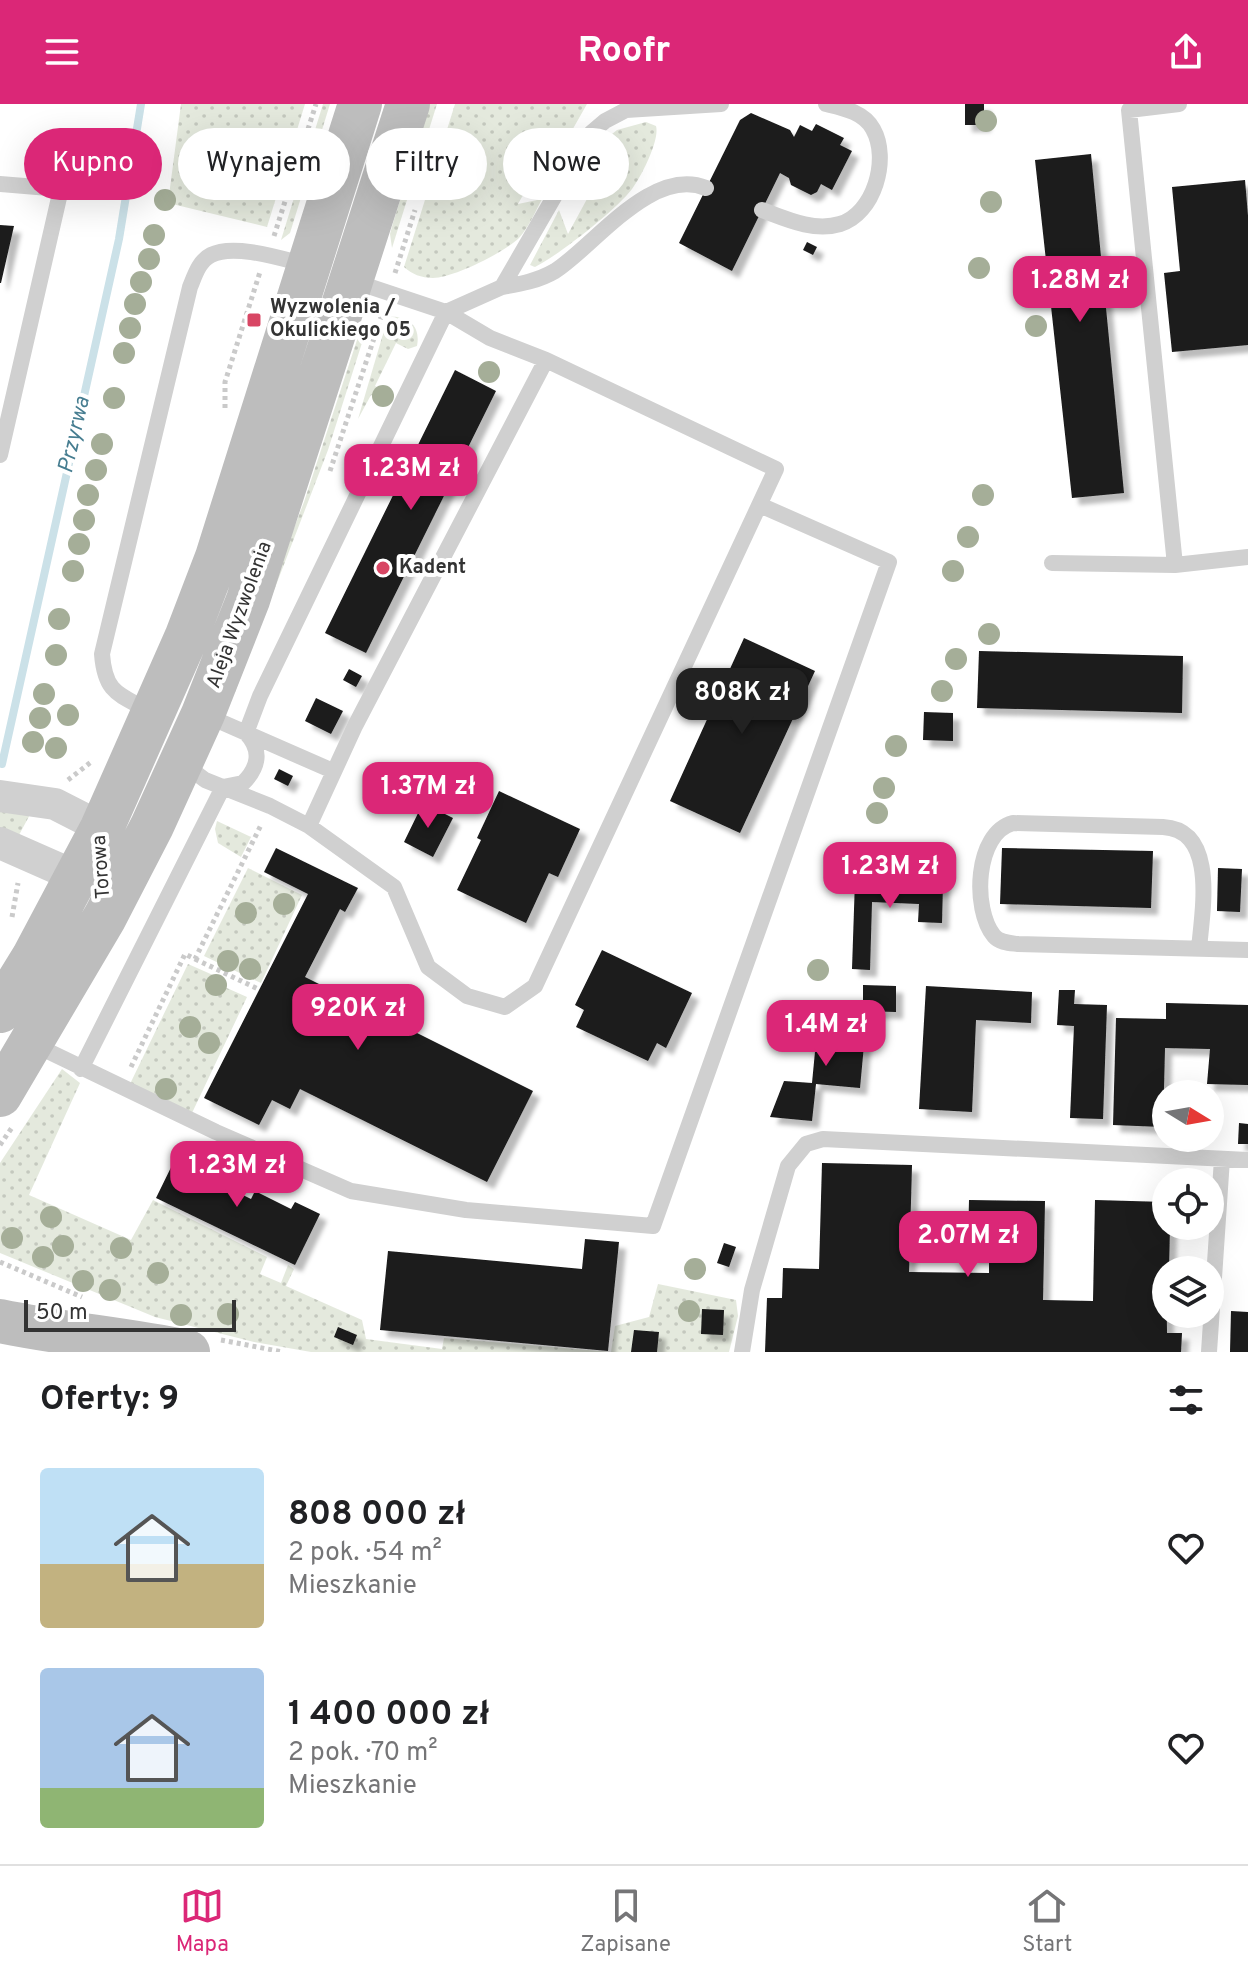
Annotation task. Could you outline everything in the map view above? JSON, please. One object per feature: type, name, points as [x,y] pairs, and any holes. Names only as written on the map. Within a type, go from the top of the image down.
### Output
[{"type":"main road","name":"Aleja Wyzwolenia","points":[[0,1095],[105,917],[217,557],[288,260],[360,104]]},
{"type":"main road","name":"Aleja Wyzwolenia","points":[[0,1011],[33,958],[102,828],[160,745],[203,714],[248,600],[408,104]]},
{"type":"main road","points":[[0,1289],[134,1341]]},
{"type":"main road","points":[[0,1321],[188,1352]]},
{"type":"street","name":"Torowa","points":[[0,796],[55,804],[102,828],[105,917]]},
{"type":"street","name":"Torowa","points":[[0,843],[75,876]]},
{"type":"lane","points":[[502,287],[591,133],[605,121],[626,110],[721,104]]},
{"type":"lane","points":[[762,210],[794,222],[822,226],[838,225],[851,219],[865,205],[874,190],[878,169],[874,130],[849,109],[826,104]]},
{"type":"lane","points":[[1175,565],[1129,110],[1179,104]]},
{"type":"lane","points":[[0,184],[61,189],[0,455]]},
{"type":"lane","points":[[246,733],[260,696],[446,312],[502,287],[529,282],[553,272],[615,219],[659,192],[677,185],[697,184],[706,188]]},
{"type":"lane","points":[[288,260],[227,252],[211,255],[198,267],[190,287],[102,654],[108,685],[160,745],[205,780],[270,806],[309,826],[394,887],[428,967],[467,996],[505,1007],[535,986],[776,469],[546,360],[490,338],[446,312],[353,281]]},
{"type":"lane","points":[[309,826],[333,771],[546,360]]},
{"type":"lane","points":[[32,1043],[121,1088],[351,1191],[466,1210],[653,1226],[889,562],[760,505]]},
{"type":"lane","points":[[1052,563],[1175,565],[1248,557]]},
{"type":"lane","points":[[203,714],[333,771]]},
{"type":"lane","points":[[223,787],[243,783],[255,768],[256,749],[246,733]]},
{"type":"lane","points":[[81,1069],[223,787]]},
{"type":"lane","points":[[1199,949],[1203,905],[1202,865],[1195,844],[1183,831],[1163,827],[1013,823],[1002,826],[991,837],[984,856],[982,903],[995,938],[1003,942],[1199,949],[1248,950]]},
{"type":"lane","points":[[742,1352],[752,1290],[788,1166],[806,1144],[823,1139],[1248,1160]]},
{"type":"lane","points":[[1209,1352],[1222,1159]]},
{"type":"path","points":[[225,418],[225,382],[288,260],[316,104]]},
{"type":"path","points":[[68,781],[99,754]]},
{"type":"path","points":[[195,959],[270,806]]},
{"type":"path","points":[[11,922],[20,875]]},
{"type":"path","points":[[121,1088],[185,954],[258,989]]},
{"type":"path","points":[[0,1262],[84,1298]]},
{"type":"shaded area","points":[[181,104],[305,104],[298,128],[178,128],[178,200],[275,200],[267,227],[168,203]]},
{"type":"shaded area","points":[[323,104],[330,104],[323,128],[316,128]]},
{"type":"shaded area","points":[[430,104],[437,104],[430,128],[423,128]]},
{"type":"shaded area","points":[[455,104],[587,104],[573,128],[503,128],[503,200],[520,200],[518,204],[541,200],[519,238],[478,263],[433,278],[414,274],[404,267],[425,200],[487,200],[487,128],[447,128]]},
{"type":"shaded area","points":[[646,122],[656,126],[653,149],[629,192],[629,128],[624,128]]},
{"type":"shaded area","points":[[293,200],[300,200],[290,233],[281,240]]},
{"type":"shaded area","points":[[400,200],[407,200],[392,248],[390,234]]},
{"type":"shaded area","points":[[586,200],[621,200],[572,243],[535,267],[530,265],[559,210],[568,234]]},
{"type":"shaded area","points":[[388,317],[402,318],[412,323],[417,333],[417,346],[408,349],[396,343],[375,386],[391,395],[388,402],[371,395],[358,419]]},
{"type":"shaded area","points":[[367,327],[328,450],[235,692],[235,681],[304,502],[357,340]]},
{"type":"shaded area","points":[[0,803],[33,809],[19,835],[0,830]]},
{"type":"shaded area","points":[[217,821],[251,837],[241,857],[218,843]]},
{"type":"shaded area","points":[[248,868],[302,895],[261,983],[204,956]]},
{"type":"shaded area","points":[[188,964],[222,979],[220,985],[247,997],[192,1113],[130,1084]]},
{"type":"shaded area","points":[[62,1069],[80,1083],[29,1195],[131,1240],[153,1200],[267,1257],[260,1274],[281,1283],[288,1265],[294,1269],[286,1286],[362,1320],[366,1339],[442,1349],[444,1338],[611,1352],[311,1352],[254,1342],[155,1317],[0,1253],[0,1163]]},
{"type":"shaded area","points":[[658,1284],[736,1300],[738,1316],[729,1352],[611,1352],[615,1326],[649,1317]]},
{"type":"building","points":[[965,104],[984,104],[984,125],[965,125]]},
{"type":"building","points":[[751,113],[790,130],[794,137],[800,125],[812,131],[816,124],[844,138],[840,145],[852,151],[832,190],[821,184],[817,192],[811,195],[791,185],[789,178],[780,173],[732,271],[679,243],[740,120]]},
{"type":"building","points":[[1091,154],[1124,493],[1072,498],[1035,160]]},
{"type":"building","points":[[1245,180],[1248,345],[1172,352],[1164,273],[1180,271],[1172,187]]},
{"type":"building","points":[[0,225],[14,226],[1,283],[0,283]]},
{"type":"building","points":[[807,242],[817,247],[813,255],[803,250]]},
{"type":"building","name":"Kadent","points":[[455,370],[496,391],[366,653],[325,633]]},
{"type":"building","points":[[744,638],[815,671],[740,833],[670,801]]},
{"type":"building","points":[[979,651],[1183,656],[1182,713],[977,708]]},
{"type":"building","points":[[349,669],[362,676],[356,687],[343,680]]},
{"type":"building","points":[[316,698],[343,711],[331,734],[305,721]]},
{"type":"building","points":[[924,712],[953,713],[953,741],[923,740]]},
{"type":"building","points":[[279,769],[293,776],[288,786],[274,779]]},
{"type":"building","points":[[499,791],[580,829],[558,877],[549,873],[526,923],[457,890],[481,840],[477,838]]},
{"type":"building","points":[[423,803],[453,818],[433,857],[404,842]]},
{"type":"building","points":[[276,848],[358,888],[345,912],[340,909],[305,977],[533,1091],[487,1182],[300,1089],[290,1109],[272,1100],[259,1125],[204,1098],[308,894],[264,872]]},
{"type":"building","points":[[1002,848],[1153,851],[1151,908],[1000,904]]},
{"type":"building","points":[[1218,868],[1242,869],[1240,912],[1217,911]]},
{"type":"building","points":[[855,880],[943,883],[942,923],[918,922],[919,904],[872,902],[870,970],[852,969]]},
{"type":"building","points":[[602,950],[692,993],[666,1048],[657,1043],[648,1061],[576,1027],[584,1010],[575,1005]]},
{"type":"building","points":[[863,985],[896,986],[896,1012],[863,1011]]},
{"type":"building","points":[[926,986],[1032,992],[1031,1023],[976,1020],[972,1112],[919,1109]]},
{"type":"building","points":[[1059,990],[1075,990],[1074,1004],[1107,1005],[1103,1119],[1070,1118],[1074,1026],[1057,1025]]},
{"type":"building","points":[[1166,1003],[1248,1005],[1248,1085],[1207,1080],[1210,1049],[1165,1048],[1164,1080],[1152,1080],[1152,1127],[1113,1125],[1116,1018],[1166,1019]]},
{"type":"building","points":[[841,1005],[859,1006],[856,1033],[865,1034],[860,1088],[816,1084],[812,1121],[770,1117],[784,1081],[812,1083],[817,1031],[838,1033]]},
{"type":"building","points":[[1239,1123],[1248,1124],[1248,1144],[1238,1144]]},
{"type":"building","points":[[182,1145],[206,1157],[198,1173],[251,1199],[255,1191],[291,1209],[295,1202],[320,1214],[295,1265],[156,1198]]},
{"type":"building","points":[[822,1163],[912,1165],[909,1272],[989,1273],[989,1256],[972,1256],[972,1245],[968,1245],[969,1200],[1045,1201],[1043,1300],[1093,1301],[1095,1200],[1152,1202],[1152,1240],[1170,1240],[1169,1256],[1152,1256],[1152,1328],[1167,1328],[1167,1333],[1182,1333],[1181,1352],[765,1352],[767,1298],[782,1298],[783,1268],[819,1269]]},
{"type":"building","points":[[585,1239],[619,1242],[608,1351],[380,1330],[388,1251],[582,1269]]},
{"type":"building","points":[[724,1243],[736,1247],[729,1267],[717,1263]]},
{"type":"building","points":[[702,1309],[724,1310],[723,1335],[701,1334]]},
{"type":"building","points":[[1231,1311],[1248,1312],[1248,1352],[1230,1352]]},
{"type":"building","points":[[338,1327],[357,1335],[353,1345],[334,1337]]},
{"type":"building","points":[[634,1330],[659,1332],[657,1352],[631,1352]]},
{"type":"waterway","name":"Przyrwa","points":[[2,764],[119,239],[141,104]]},
{"type":"place","name":"Wyzwolenia / Okulickiego 05","points":[[254,320]]},
{"type":"place","name":"Kadent","points":[[383,568]]}]
